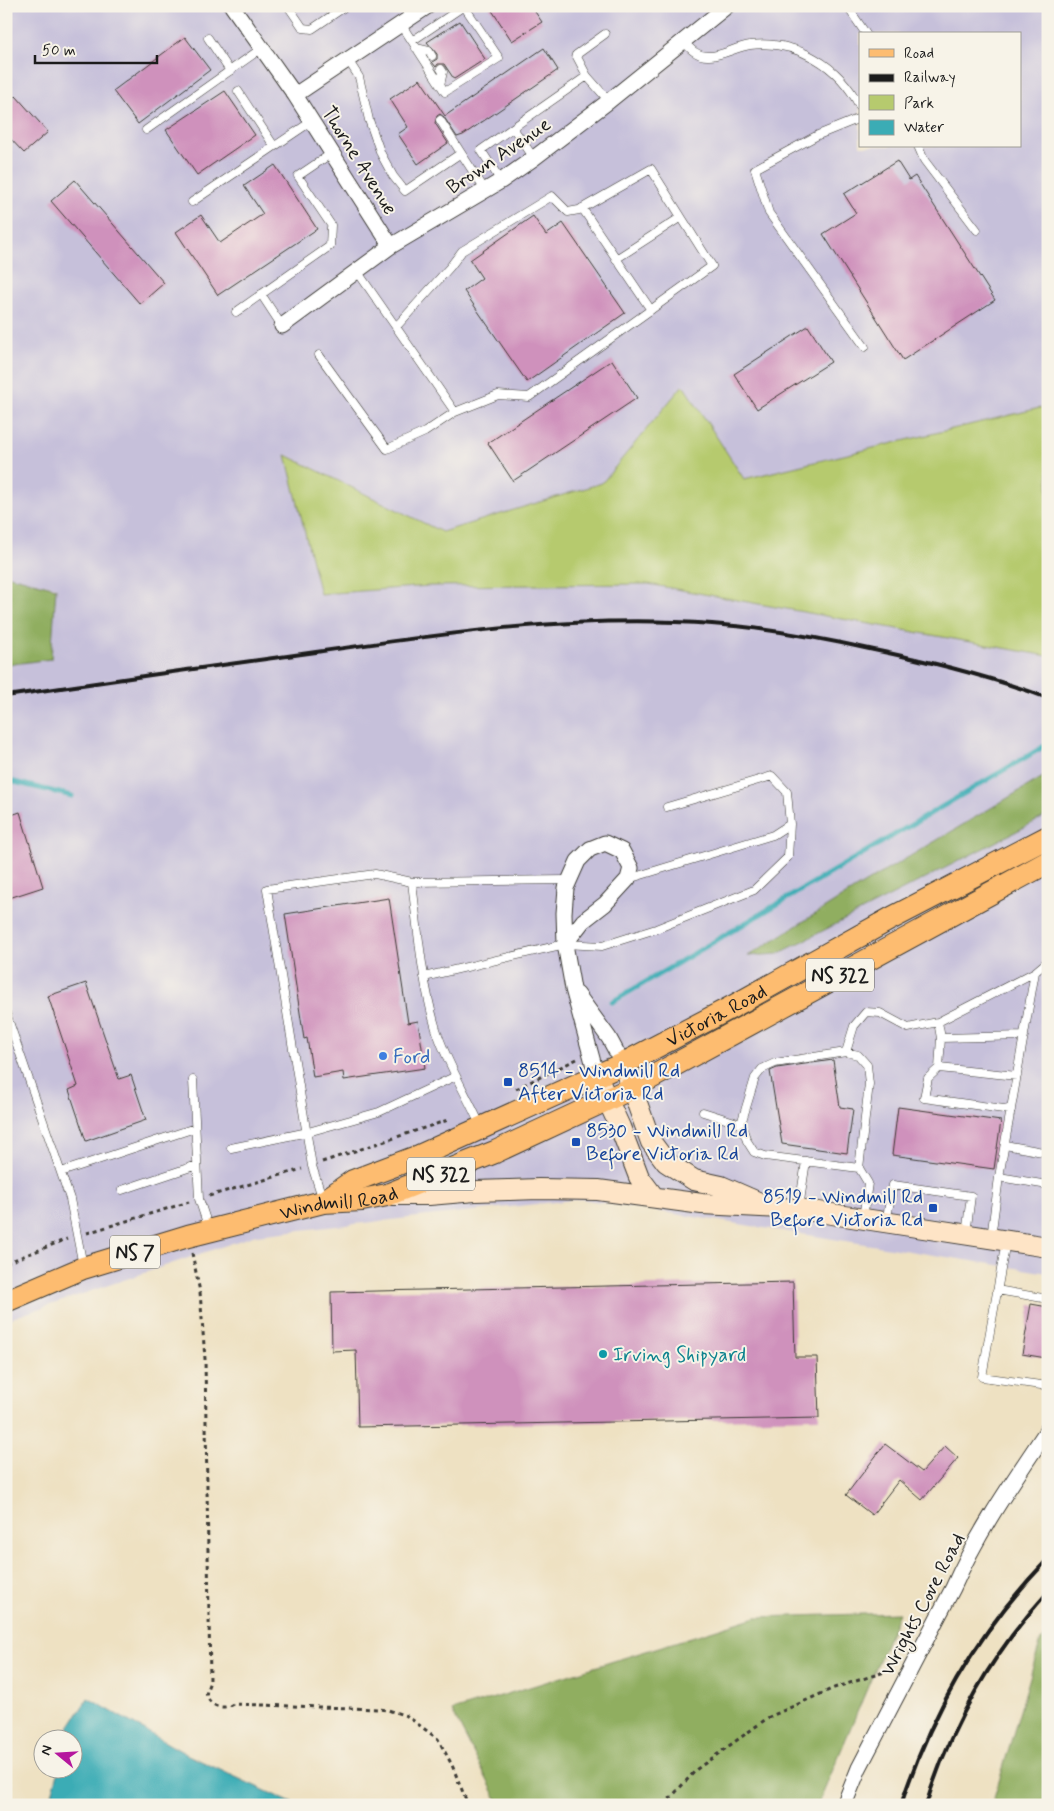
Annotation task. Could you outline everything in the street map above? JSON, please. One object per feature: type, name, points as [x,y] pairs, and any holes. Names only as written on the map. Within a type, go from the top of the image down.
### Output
[{"type":"main road","name":"Victoria Road","points":[[324,1202],[353,1180],[419,1156],[482,1129],[623,1064],[732,1007],[890,919],[1048,837]]},
{"type":"main road","name":"Victoria Road","points":[[387,1195],[495,1152],[632,1088],[1048,862]]},
{"type":"main road","name":"Windmill Road","points":[[623,1064],[651,1142],[666,1162],[694,1180],[721,1186],[773,1209]]},
{"type":"main road","points":[[597,1077],[620,1126],[639,1177],[654,1197]]},
{"type":"main road","name":"Windmill Road","points":[[6,1301],[83,1268],[199,1234],[324,1202],[362,1200],[387,1195],[551,1189],[598,1190],[702,1204],[799,1209],[1048,1247]]},
{"type":"street","name":"Thorne Avenue","points":[[232,6],[295,95],[391,246]]},
{"type":"street","name":"Thorne Avenue","points":[[295,95],[348,60],[405,16],[428,6]]},
{"type":"street","name":"Brown Avenue","points":[[282,326],[391,246],[501,181],[534,158],[728,6]]},
{"type":"street","points":[[565,944],[583,921],[605,904],[628,879],[632,868],[622,851],[605,843],[590,849],[578,861],[566,888],[564,913],[565,944],[573,989],[597,1077]]},
{"type":"street","points":[[573,989],[609,1038],[623,1064]]},
{"type":"street","name":"Wrights Cove Road","points":[[844,1805],[859,1768],[963,1566],[1005,1495],[1048,1429]]},
{"type":"lane","points":[[288,6],[303,28],[312,29],[346,6]]},
{"type":"lane","points":[[405,16],[414,44],[445,92],[499,58],[464,6],[414,44]]},
{"type":"lane","points":[[847,6],[865,32]]},
{"type":"lane","points":[[605,34],[576,55],[588,76],[609,101]]},
{"type":"lane","points":[[208,38],[230,71]]},
{"type":"lane","points":[[683,41],[692,52],[708,56],[748,46],[768,44],[789,47],[807,54],[825,66],[854,94],[859,105]]},
{"type":"lane","points":[[414,44],[429,52],[432,56]]},
{"type":"lane","points":[[146,130],[262,48]]},
{"type":"lane","points":[[348,60],[359,77],[369,120],[380,154],[393,176],[405,191],[461,153]]},
{"type":"lane","points":[[440,85],[443,72],[441,69]]},
{"type":"lane","points":[[501,181],[481,150],[588,76]]},
{"type":"lane","points":[[238,91],[274,146]]},
{"type":"lane","points":[[859,118],[818,135],[755,169],[769,213],[865,347]]},
{"type":"lane","points":[[440,120],[485,190]]},
{"type":"lane","points":[[192,202],[312,121]]},
{"type":"lane","points":[[513,128],[534,158]]},
{"type":"lane","points":[[919,148],[924,160],[977,230]]},
{"type":"lane","points":[[236,312],[330,246],[331,225],[298,176],[332,153]]},
{"type":"lane","points":[[319,355],[387,449],[424,432],[456,412],[498,395],[529,397],[712,266],[651,169],[582,208],[568,212],[552,196],[462,251],[396,327]]},
{"type":"lane","points":[[582,208],[650,310]]},
{"type":"lane","points":[[616,259],[681,217]]},
{"type":"lane","points":[[357,271],[456,412]]},
{"type":"lane","points":[[261,294],[282,326]]},
{"type":"lane","points":[[424,977],[565,944],[602,946],[656,930],[754,890],[788,857],[790,824],[787,792],[772,776],[667,807]]},
{"type":"lane","points":[[628,879],[773,835],[790,824]]},
{"type":"lane","points":[[324,1202],[312,1166],[268,889],[375,874],[412,882],[570,880]]},
{"type":"lane","points":[[412,882],[426,992],[437,1031],[456,1076],[482,1129]]},
{"type":"lane","points":[[846,1052],[854,1026],[866,1012],[880,1013],[908,1028],[938,1022],[1035,972],[1048,961]]},
{"type":"lane","points":[[1035,972],[999,1177],[997,1290],[982,1377],[1048,1386]]},
{"type":"lane","points":[[6,1013],[70,1200],[83,1268]]},
{"type":"lane","points":[[938,1022],[941,1038],[938,1068],[928,1078],[924,1098],[1011,1110]]},
{"type":"lane","points":[[941,1038],[1024,1036]]},
{"type":"lane","points":[[859,1168],[765,1156],[754,1152],[746,1140],[741,1124],[755,1078],[762,1070],[775,1063],[846,1052],[858,1055],[867,1065],[870,1084],[859,1168],[868,1183],[863,1218]]},
{"type":"lane","points":[[938,1068],[1016,1076]]},
{"type":"lane","points":[[231,1148],[308,1132],[379,1112],[456,1076]]},
{"type":"lane","points":[[193,1080],[198,1165],[199,1234]]},
{"type":"lane","points":[[703,1112],[741,1124]]},
{"type":"lane","points":[[61,1172],[195,1128]]},
{"type":"lane","points":[[1005,1145],[1048,1153]]},
{"type":"lane","points":[[799,1209],[806,1161]]},
{"type":"lane","points":[[122,1190],[198,1165]]},
{"type":"lane","points":[[999,1177],[1048,1185]]},
{"type":"lane","points":[[886,1222],[893,1185],[971,1196],[966,1235]]},
{"type":"lane","points":[[997,1290],[1048,1299]]},
{"type":"path","points":[[199,1234],[200,1292],[205,1359],[210,1680],[206,1692],[207,1697],[215,1705],[224,1708],[229,1708],[233,1704],[315,1706],[388,1710],[407,1716],[438,1739],[452,1764],[468,1805]]},
{"type":"path","points":[[664,1805],[697,1769],[769,1717],[834,1688],[914,1662]]},
{"type":"shaded area","points":[[6,6],[1048,6],[1048,406],[744,479],[683,385],[602,483],[442,532],[287,455],[320,594],[429,586],[648,584],[1048,656],[1048,1273],[581,1199],[256,1235],[6,1320],[6,665],[51,659],[56,587],[6,575]]},
{"type":"green space","points":[[683,385],[744,479],[1048,406],[1048,656],[648,584],[429,586],[320,594],[286,455],[442,532],[602,483]]},
{"type":"green space","points":[[6,575],[56,588],[51,659],[6,665]]},
{"type":"green space","points":[[1048,774],[1048,815],[778,954],[748,956],[860,886]]},
{"type":"green space","points":[[899,1613],[818,1805],[500,1805],[452,1711],[756,1617]]},
{"type":"green space","points":[[1048,1633],[1048,1805],[992,1805],[1041,1640]]},
{"type":"water","points":[[88,1698],[188,1755],[296,1805],[49,1805],[56,1778],[82,1778],[82,1728],[69,1727]]},
{"type":"building","points":[[489,6],[531,6],[542,22],[512,41]]},
{"type":"building","points":[[460,21],[485,59],[454,79],[444,64],[438,64],[436,67],[432,62],[437,59],[437,54],[427,42]]},
{"type":"building","points":[[185,37],[210,70],[138,124],[113,91]]},
{"type":"building","points":[[544,48],[558,70],[463,135],[457,137],[444,117],[440,114],[437,116],[435,123],[448,143],[418,164],[398,134],[408,127],[390,99],[420,79],[445,116]]},
{"type":"building","points":[[225,91],[255,135],[197,175],[166,130]]},
{"type":"building","points":[[16,96],[48,132],[24,153],[6,134],[6,106]]},
{"type":"building","points":[[897,161],[909,180],[915,176],[995,300],[903,360],[823,234],[856,213],[844,194]]},
{"type":"building","points":[[275,165],[317,229],[218,295],[176,232],[201,215],[220,243],[263,214],[244,186]]},
{"type":"building","points":[[75,180],[164,283],[140,304],[51,201]]},
{"type":"building","points":[[533,216],[546,235],[563,223],[625,313],[527,382],[464,291],[482,278],[470,260]]},
{"type":"building","points":[[808,326],[831,362],[757,409],[734,374]]},
{"type":"building","points":[[612,360],[637,398],[513,481],[488,443]]},
{"type":"building","points":[[20,812],[43,887],[6,899],[6,817]]},
{"type":"building","points":[[389,898],[408,1023],[418,1021],[425,1068],[344,1080],[343,1072],[313,1077],[307,1038],[304,1039],[285,914]]},
{"type":"building","points":[[86,983],[119,1079],[131,1075],[146,1120],[86,1141],[69,1090],[78,1086],[48,996]]},
{"type":"building","points":[[833,1060],[840,1107],[853,1109],[847,1153],[782,1144],[770,1071],[777,1068]]},
{"type":"building","points":[[898,1107],[1001,1121],[994,1169],[892,1155]]},
{"type":"building","name":"Irving Shipyard","points":[[793,1282],[795,1357],[817,1357],[819,1418],[358,1427],[356,1350],[332,1351],[331,1292]]},
{"type":"building","points":[[1031,1304],[1048,1307],[1046,1358],[1022,1354]]},
{"type":"building","points":[[885,1444],[922,1472],[945,1446],[958,1458],[922,1500],[899,1480],[872,1515],[846,1495]]},
{"type":"waterway","points":[[612,1002],[1048,744]]},
{"type":"waterway","points":[[6,780],[72,796]]},
{"type":"railway","points":[[6,696],[464,632],[563,623],[613,621],[712,624],[753,628],[834,641],[962,671],[1048,698]]},
{"type":"railway","points":[[901,1805],[927,1737],[960,1673],[1001,1614],[1048,1559]]},
{"type":"railway","points":[[926,1805],[947,1747],[975,1691],[1009,1639],[1048,1592]]},
{"type":"place","name":"Ford","points":[[383,1056]]},
{"type":"place","name":"8514 - Windmill Rd After Victoria Rd","points":[[508,1082]]},
{"type":"place","name":"8530 - Windmill Rd Before Victoria Rd","points":[[576,1142]]},
{"type":"place","name":"8519 - Windmill Rd Before Victoria Rd","points":[[933,1208]]},
{"type":"place","name":"Irving Shipyard","points":[[603,1354]]}]
